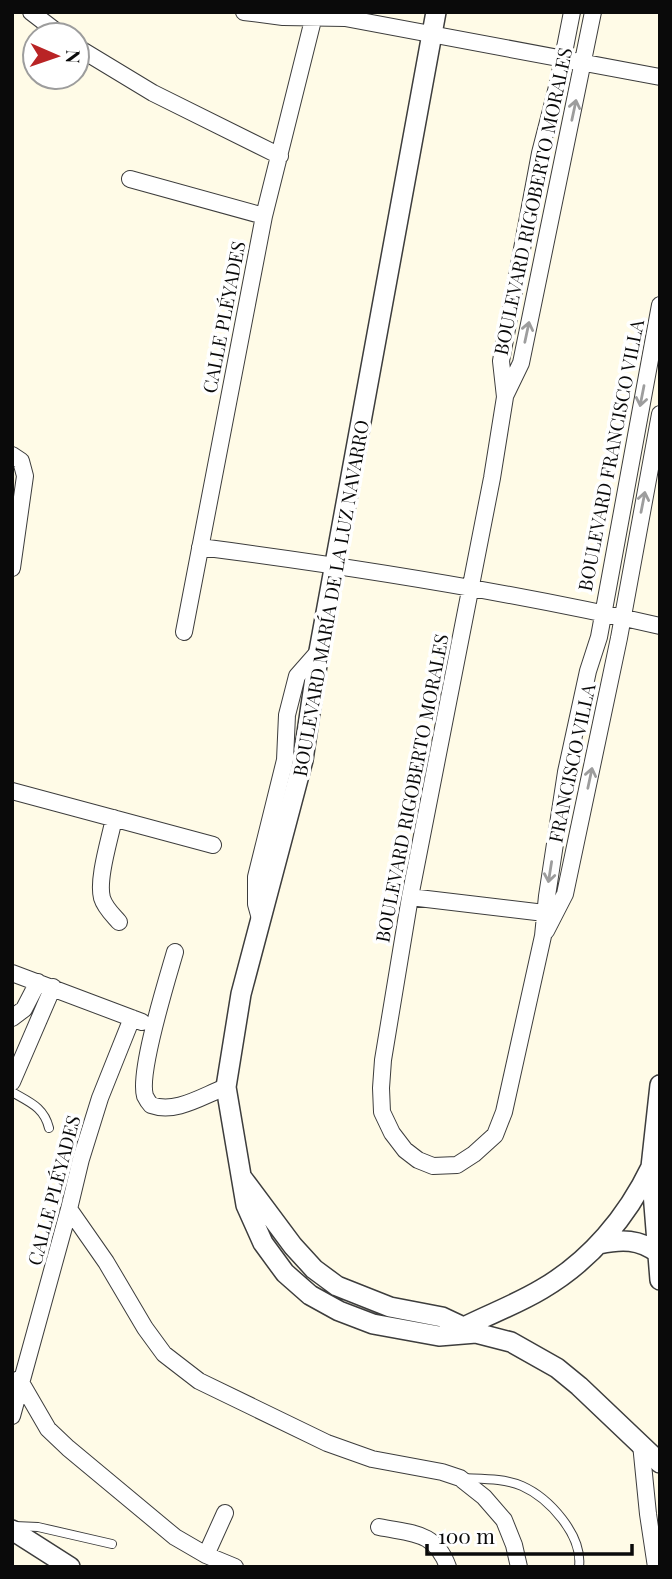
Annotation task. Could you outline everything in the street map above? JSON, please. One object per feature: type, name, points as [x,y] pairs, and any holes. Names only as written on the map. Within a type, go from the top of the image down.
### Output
[{"type":"street","points":[[244,12],[283,18],[315,14],[345,18],[660,77]]},
{"type":"street","name":"BOULEVARD MARÍA DE LA LUZ NAVARRO","points":[[436,12],[319,651],[303,760],[241,994],[226,1087],[246,1205],[263,1243],[285,1273],[310,1294],[339,1311],[373,1324],[439,1336],[467,1331],[511,1342],[557,1368],[660,1463]]},
{"type":"street","name":"BOULEVARD RIGOBERTO MORALES","points":[[505,397],[501,361],[540,153],[572,12]]},
{"type":"street","name":"BOULEVARD RIGOBERTO MORALES","points":[[550,914],[504,1112],[495,1135],[457,1165],[433,1166],[418,1160],[405,1150],[392,1133],[382,1112],[383,1060],[410,897],[471,589],[505,397],[521,363],[593,12]]},
{"type":"street","name":"CALLE PLÉYADES","points":[[184,632],[264,215],[315,14]]},
{"type":"street","points":[[91,58],[153,93],[280,156]]},
{"type":"street","points":[[130,179],[264,215]]},
{"type":"street","name":"BOULEVARD FRANCISCO VILLA","points":[[550,914],[566,772],[603,614],[660,304]]},
{"type":"street","points":[[623,618],[636,533],[660,414]]},
{"type":"street","points":[[12,455],[21,461],[25,476],[12,568]]},
{"type":"street","points":[[617,531],[636,533]]},
{"type":"street","points":[[200,547],[336,564],[660,626]]},
{"type":"street","name":"FRANCISCO VILLA","points":[[550,914],[565,894],[623,618]]},
{"type":"street","points":[[12,791],[213,845]]},
{"type":"street","points":[[114,818],[101,884],[102,898],[119,922]]},
{"type":"street","points":[[410,897],[550,914]]},
{"type":"street","points":[[175,952],[155,1026],[144,1086],[145,1097],[151,1105],[166,1108],[184,1105],[226,1087]]},
{"type":"street","points":[[12,973],[155,1026]]},
{"type":"street","points":[[12,1018],[24,1009],[45,985]]},
{"type":"street","points":[[12,1082],[45,985]]},
{"type":"street","name":"CALLE PLÉYADES","points":[[12,1416],[17,1377],[69,1209],[81,1159],[100,1098],[132,1018]]},
{"type":"street","points":[[660,1085],[651,1167],[660,1280]]},
{"type":"street","points":[[467,1331],[543,1289],[599,1244],[637,1196],[651,1167]]},
{"type":"street","points":[[69,1209],[164,1354],[199,1381],[327,1443],[372,1460],[442,1472],[460,1478],[484,1497],[504,1520],[519,1567]]},
{"type":"street","points":[[599,1244],[616,1240],[633,1241],[645,1244],[658,1253]]},
{"type":"street","points":[[17,1377],[48,1429],[68,1448],[175,1537],[206,1555],[235,1567]]},
{"type":"street","points":[[641,1444],[656,1567]]},
{"type":"street","points":[[206,1555],[225,1513]]},
{"type":"street","points":[[379,1527],[423,1536],[436,1543],[448,1567]]},
{"type":"street","points":[[12,1528],[70,1567]]},
{"type":"lane","points":[[12,1092],[40,1108],[50,1128]]},
{"type":"lane","points":[[460,1478],[497,1479],[520,1485],[538,1495],[571,1533],[578,1546],[579,1567]]},
{"type":"lane","points":[[12,1528],[38,1527],[112,1544]]}]
